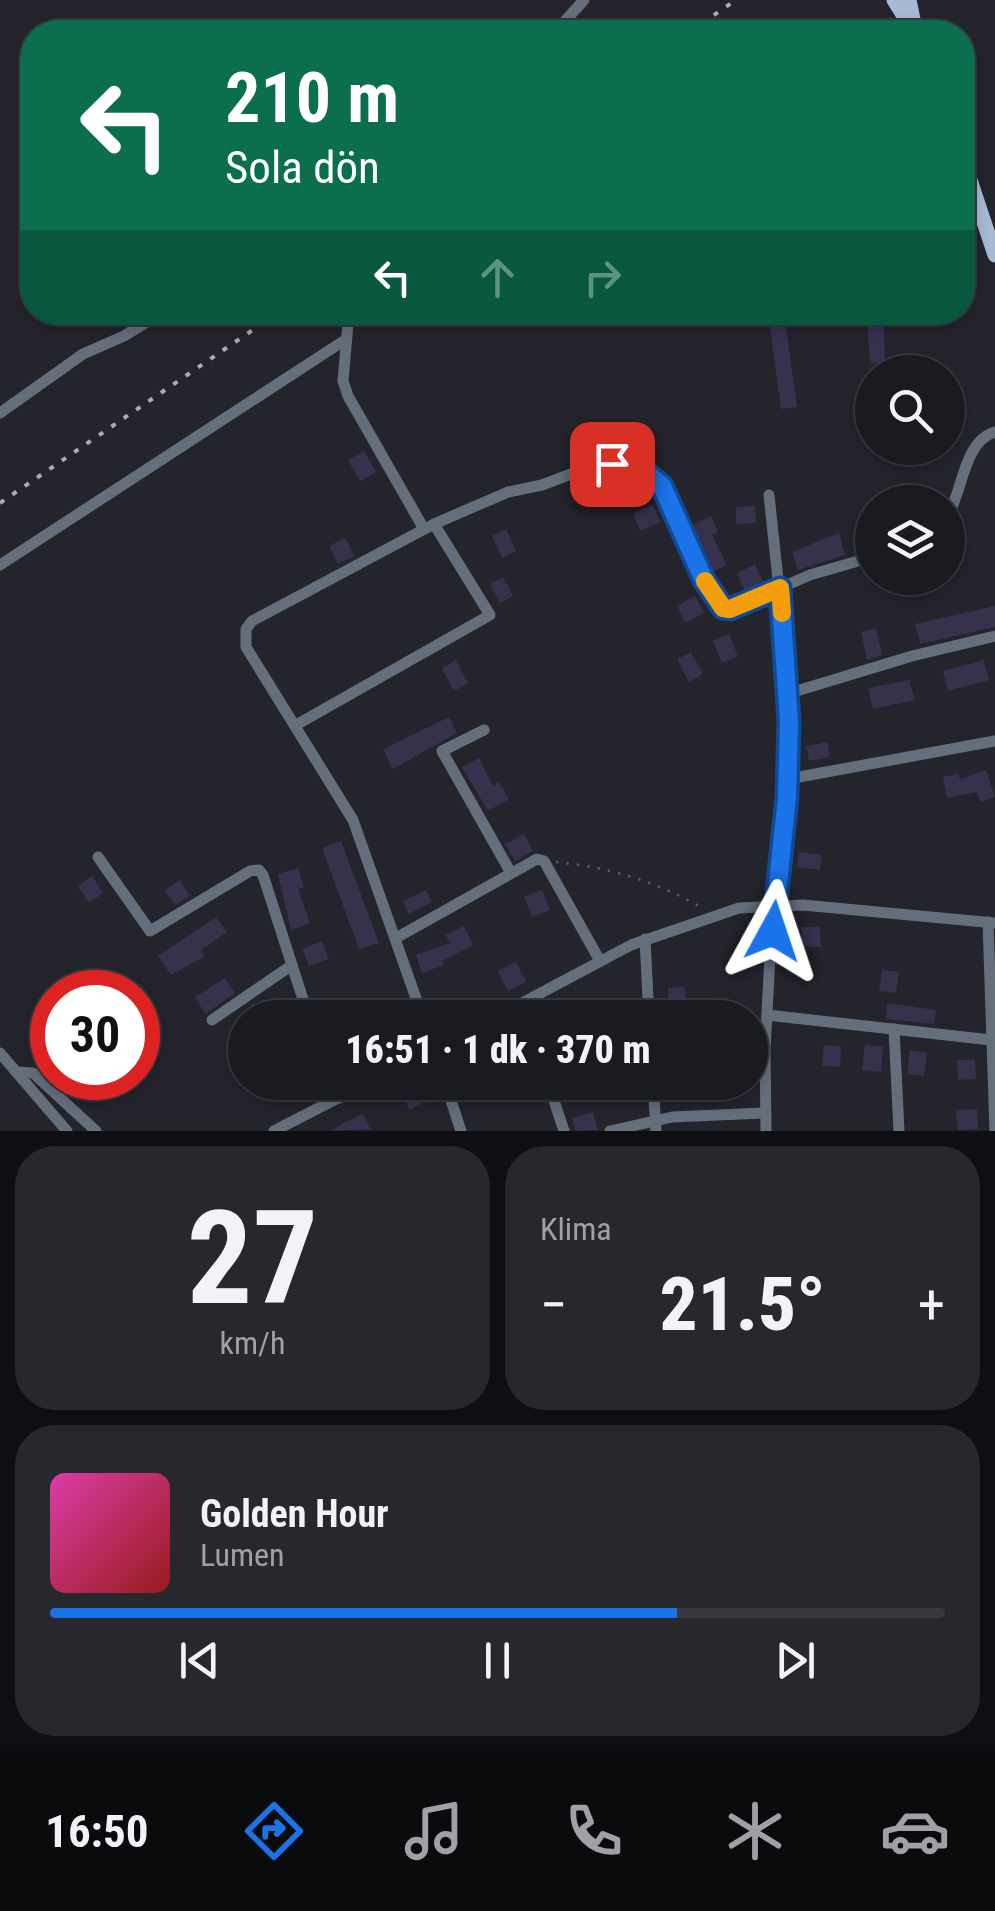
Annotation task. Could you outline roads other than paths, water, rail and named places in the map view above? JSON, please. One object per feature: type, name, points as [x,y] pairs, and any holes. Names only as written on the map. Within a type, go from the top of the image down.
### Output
[{"type":"main road","points":[[975,195],[995,256]]},
{"type":"street","points":[[566,20],[584,0]]},
{"type":"street","points":[[0,412],[84,354],[142,325]]},
{"type":"street","points":[[296,725],[490,615],[348,396],[343,381],[347,325]]},
{"type":"street","points":[[0,565],[345,340]]},
{"type":"street","points":[[962,485],[974,446],[995,432]]},
{"type":"street","points":[[417,1000],[353,820],[246,647],[246,629],[252,621],[430,526],[508,492],[542,485],[582,468],[612,464],[648,474],[662,486],[704,580],[723,608],[730,609],[810,575],[855,562]]},
{"type":"street","points":[[768,1003],[788,779],[790,693],[769,495]]},
{"type":"street","points":[[790,693],[874,666],[995,636]]},
{"type":"street","points":[[484,730],[442,751],[511,873]]},
{"type":"street","points":[[788,779],[995,742]]},
{"type":"street","points":[[98,858],[150,931],[258,870],[263,875],[303,1000]]},
{"type":"street","points":[[396,938],[538,859],[544,861],[600,961]]},
{"type":"street","points":[[526,1000],[645,939],[739,908],[804,905],[992,923],[995,1131]]},
{"type":"street","points":[[645,939],[648,1000]]},
{"type":"street","points":[[212,1020],[292,964]]},
{"type":"street","points":[[768,1015],[992,1040]]},
{"type":"street","points":[[894,1029],[899,1131]]},
{"type":"street","points":[[0,1053],[67,1131]]},
{"type":"street","points":[[16,1072],[32,1073],[96,1131]]},
{"type":"street","points":[[274,1131],[335,1100]]},
{"type":"street","points":[[451,1100],[461,1131]]},
{"type":"street","points":[[554,1100],[564,1131]]},
{"type":"street","points":[[654,1100],[655,1126]]},
{"type":"street","points":[[766,1100],[766,1131]]},
{"type":"street","points":[[610,1131],[655,1126],[672,1116],[766,1113]]},
{"type":"railway","points":[[707,20],[736,0]]},
{"type":"railway","points":[[0,503],[260,325]]}]
